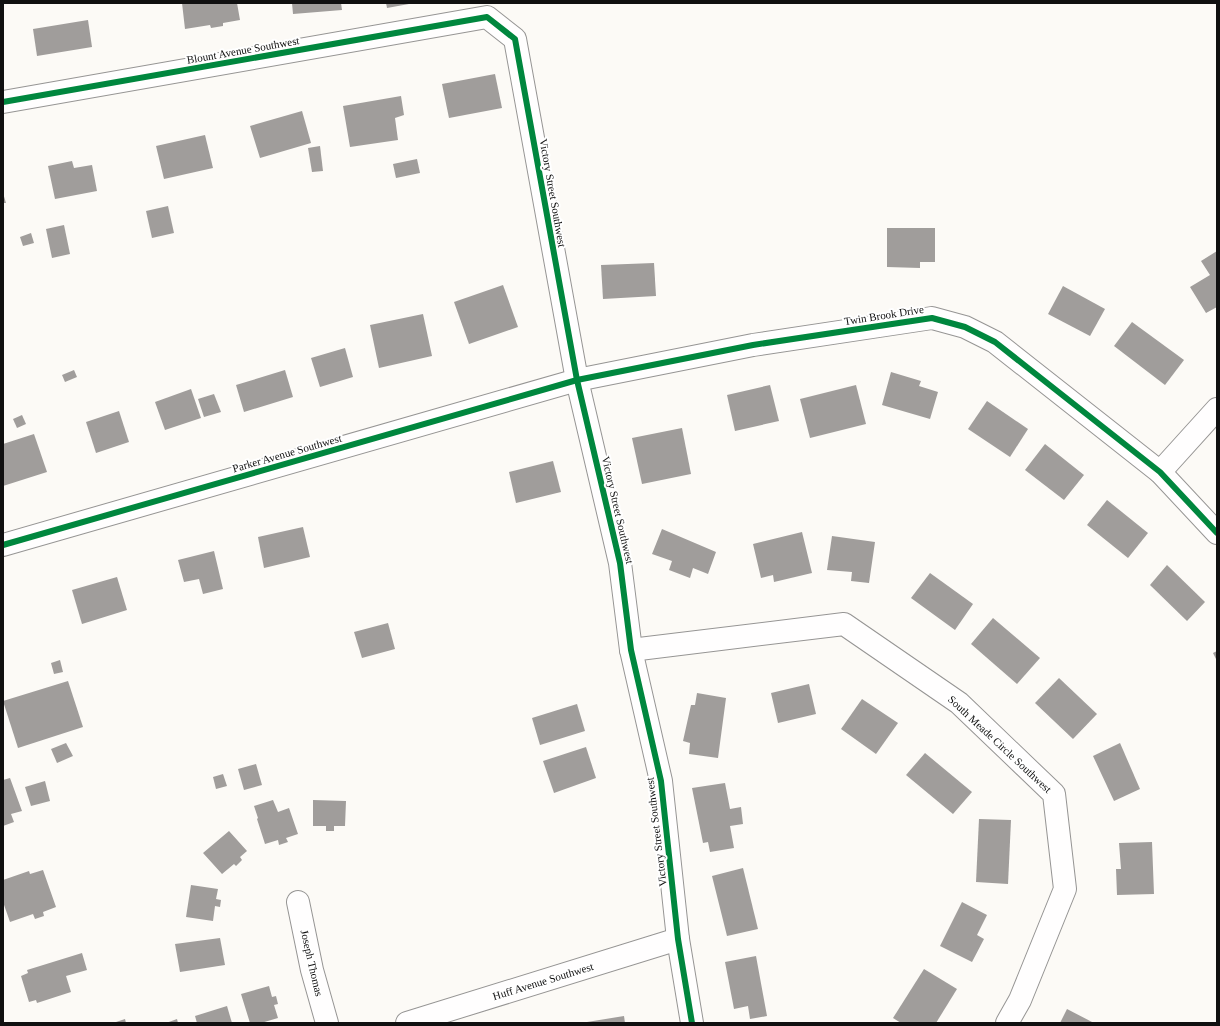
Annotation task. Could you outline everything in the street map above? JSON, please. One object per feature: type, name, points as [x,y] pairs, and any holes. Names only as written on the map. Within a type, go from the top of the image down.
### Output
[{"type":"street","name":"Blount Avenue Southwest","points":[[3,102],[487,17]]},
{"type":"street","name":"Victory Street Southwest","points":[[487,17],[515,39],[577,380],[620,563],[630,650],[661,781],[678,939],[692,1023]]},
{"type":"street","name":"Twin Brook Drive","points":[[577,380],[752,345],[932,318],[965,327],[995,342],[1160,472],[1217,533]]},
{"type":"street","name":"Parker Avenue Southwest","points":[[3,545],[577,380]]},
{"type":"street","points":[[1160,472],[1217,409]]},
{"type":"street","name":"South Meade Circle Southwest","points":[[630,650],[844,624],[959,703],[1054,794],[1065,889],[1020,1000],[1007,1023]]},
{"type":"street","name":"Joseph Thomas","points":[[298,902],[312,970],[327,1023]]},
{"type":"street","name":"Huff Avenue Southwest","points":[[407,1023],[678,939]]},
{"type":"building","points":[[182,3],[237,3],[240,20],[223,23],[223,26],[211,28],[210,25],[185,29]]},
{"type":"building","points":[[292,3],[341,3],[342,10],[293,14]]},
{"type":"building","points":[[386,3],[409,3],[409,4],[387,8]]},
{"type":"building","points":[[88,20],[92,47],[37,56],[33,29]]},
{"type":"building","points":[[495,74],[502,108],[449,118],[442,84]]},
{"type":"building","points":[[401,96],[404,115],[395,118],[398,140],[350,147],[343,106]]},
{"type":"building","points":[[302,111],[311,143],[260,158],[250,126]]},
{"type":"building","points":[[205,135],[213,168],[164,179],[156,146]]},
{"type":"building","points":[[320,146],[323,171],[312,172],[308,148]]},
{"type":"building","points":[[417,159],[420,173],[396,178],[393,164]]},
{"type":"building","points":[[72,161],[74,168],[92,165],[97,191],[55,199],[48,166]]},
{"type":"building","points":[[3,193],[6,203],[3,203]]},
{"type":"building","points":[[168,206],[174,233],[152,238],[146,211]]},
{"type":"building","points":[[64,225],[70,254],[52,258],[46,229]]},
{"type":"building","points":[[887,228],[935,228],[935,262],[920,262],[920,268],[887,267]]},
{"type":"building","points":[[31,233],[34,243],[23,246],[20,237]]},
{"type":"building","points":[[1217,251],[1217,307],[1206,313],[1190,287],[1210,275],[1201,261]]},
{"type":"building","points":[[654,263],[656,296],[603,299],[601,265]]},
{"type":"building","points":[[503,285],[518,327],[469,344],[454,302]]},
{"type":"building","points":[[1063,286],[1105,309],[1090,336],[1048,314]]},
{"type":"building","points":[[423,314],[432,356],[379,368],[370,325]]},
{"type":"building","points":[[1132,322],[1184,360],[1165,385],[1114,346]]},
{"type":"building","points":[[345,348],[353,377],[320,387],[311,358]]},
{"type":"building","points":[[74,370],[77,377],[65,382],[62,375]]},
{"type":"building","points":[[285,370],[293,397],[244,412],[236,385]]},
{"type":"building","points":[[891,372],[921,381],[919,386],[938,392],[930,419],[882,405]]},
{"type":"building","points":[[770,385],[779,421],[735,431],[727,395]]},
{"type":"building","points":[[856,385],[866,424],[810,438],[800,399]]},
{"type":"building","points":[[191,389],[201,418],[165,430],[155,402]]},
{"type":"building","points":[[214,394],[221,412],[204,417],[198,399]]},
{"type":"building","points":[[987,401],[1028,429],[1010,457],[968,429]]},
{"type":"building","points":[[119,411],[129,442],[96,453],[86,422]]},
{"type":"building","points":[[22,415],[26,424],[17,428],[13,419]]},
{"type":"building","points":[[682,428],[691,474],[642,484],[632,438]]},
{"type":"building","points":[[34,434],[47,472],[3,486],[3,444]]},
{"type":"building","points":[[1045,444],[1084,475],[1064,500],[1025,470]]},
{"type":"building","points":[[553,461],[561,492],[516,503],[509,472]]},
{"type":"building","points":[[1107,500],[1148,533],[1128,558],[1087,525]]},
{"type":"building","points":[[303,527],[310,557],[264,568],[258,537]]},
{"type":"building","points":[[662,529],[716,552],[708,574],[693,568],[690,578],[669,570],[672,561],[652,554]]},
{"type":"building","points":[[802,532],[812,573],[774,582],[773,575],[761,578],[753,544]]},
{"type":"building","points":[[832,536],[875,542],[869,583],[851,581],[852,572],[827,570]]},
{"type":"building","points":[[214,551],[223,589],[203,594],[199,579],[184,582],[178,560]]},
{"type":"building","points":[[1167,565],[1205,602],[1187,621],[1150,585]]},
{"type":"building","points":[[930,573],[973,604],[955,630],[911,598]]},
{"type":"building","points":[[117,577],[127,610],[82,624],[72,590]]},
{"type":"building","points":[[993,618],[1040,658],[1017,684],[971,644]]},
{"type":"building","points":[[388,623],[395,649],[362,658],[354,632]]},
{"type":"building","points":[[1217,651],[1217,661],[1213,653]]},
{"type":"building","points":[[60,660],[63,672],[54,674],[51,663]]},
{"type":"building","points":[[1059,678],[1097,714],[1073,739],[1035,703]]},
{"type":"building","points":[[68,681],[83,727],[18,748],[3,701]]},
{"type":"building","points":[[809,684],[816,714],[778,723],[771,693]]},
{"type":"building","points":[[697,693],[726,698],[718,758],[689,754],[690,743],[683,741],[691,705],[695,705]]},
{"type":"building","points":[[862,699],[898,723],[876,754],[841,729]]},
{"type":"building","points":[[577,704],[585,731],[540,745],[532,718]]},
{"type":"building","points":[[66,743],[73,756],[57,763],[51,749]]},
{"type":"building","points":[[1120,743],[1140,789],[1114,801],[1093,756]]},
{"type":"building","points":[[586,747],[596,778],[554,793],[543,761]]},
{"type":"building","points":[[925,753],[972,792],[953,814],[906,775]]},
{"type":"building","points":[[256,764],[262,785],[244,790],[238,769]]},
{"type":"building","points":[[223,774],[227,786],[216,789],[213,777]]},
{"type":"building","points":[[10,778],[22,811],[11,814],[14,822],[3,826],[3,780]]},
{"type":"building","points":[[45,781],[50,801],[31,806],[25,787]]},
{"type":"building","points":[[725,783],[730,809],[741,807],[743,824],[730,826],[734,848],[710,852],[708,842],[703,843],[692,788]]},
{"type":"building","points":[[273,800],[278,812],[289,808],[298,834],[286,838],[288,842],[279,845],[278,840],[265,844],[254,806]]},
{"type":"building","points":[[313,800],[346,801],[345,826],[334,826],[334,831],[326,831],[326,826],[313,826]]},
{"type":"building","points":[[979,819],[1011,820],[1008,884],[976,882]]},
{"type":"building","points":[[229,831],[247,851],[240,857],[242,860],[236,866],[234,864],[222,874],[203,853]]},
{"type":"building","points":[[1152,842],[1154,894],[1117,895],[1116,869],[1121,869],[1119,843]]},
{"type":"building","points":[[743,868],[758,929],[727,936],[712,876]]},
{"type":"building","points":[[43,870],[56,907],[43,912],[44,916],[35,919],[33,914],[10,922],[3,902],[3,880],[29,871],[30,874]]},
{"type":"building","points":[[191,885],[218,889],[216,899],[221,900],[220,907],[215,906],[213,921],[186,917]]},
{"type":"building","points":[[962,902],[987,915],[977,935],[984,939],[972,962],[940,946]]},
{"type":"building","points":[[220,938],[225,965],[180,972],[175,944]]},
{"type":"building","points":[[82,953],[87,970],[66,976],[71,992],[37,1003],[36,1000],[29,1002],[21,976],[28,973],[27,970]]},
{"type":"building","points":[[756,956],[767,1016],[750,1019],[748,1006],[734,1009],[725,962]]},
{"type":"building","points":[[924,969],[957,989],[936,1023],[901,1023],[893,1018]]},
{"type":"building","points":[[269,986],[272,997],[276,996],[278,1004],[274,1005],[278,1018],[261,1023],[250,1023],[241,994]]},
{"type":"building","points":[[227,1006],[232,1023],[197,1023],[195,1016]]},
{"type":"building","points":[[1067,1009],[1094,1023],[1060,1023]]},
{"type":"building","points":[[624,1016],[625,1023],[587,1023],[587,1022]]},
{"type":"building","points":[[125,1019],[126,1023],[113,1023]]},
{"type":"building","points":[[177,1019],[178,1023],[166,1023]]},
{"type":"cycle path","points":[[3,102],[487,17],[515,39],[577,380],[620,563],[631,650],[661,781],[678,939],[692,1023]]},
{"type":"cycle path","points":[[3,545],[577,380],[753,345],[932,318],[965,327],[995,342],[1160,472],[1217,533]]}]
